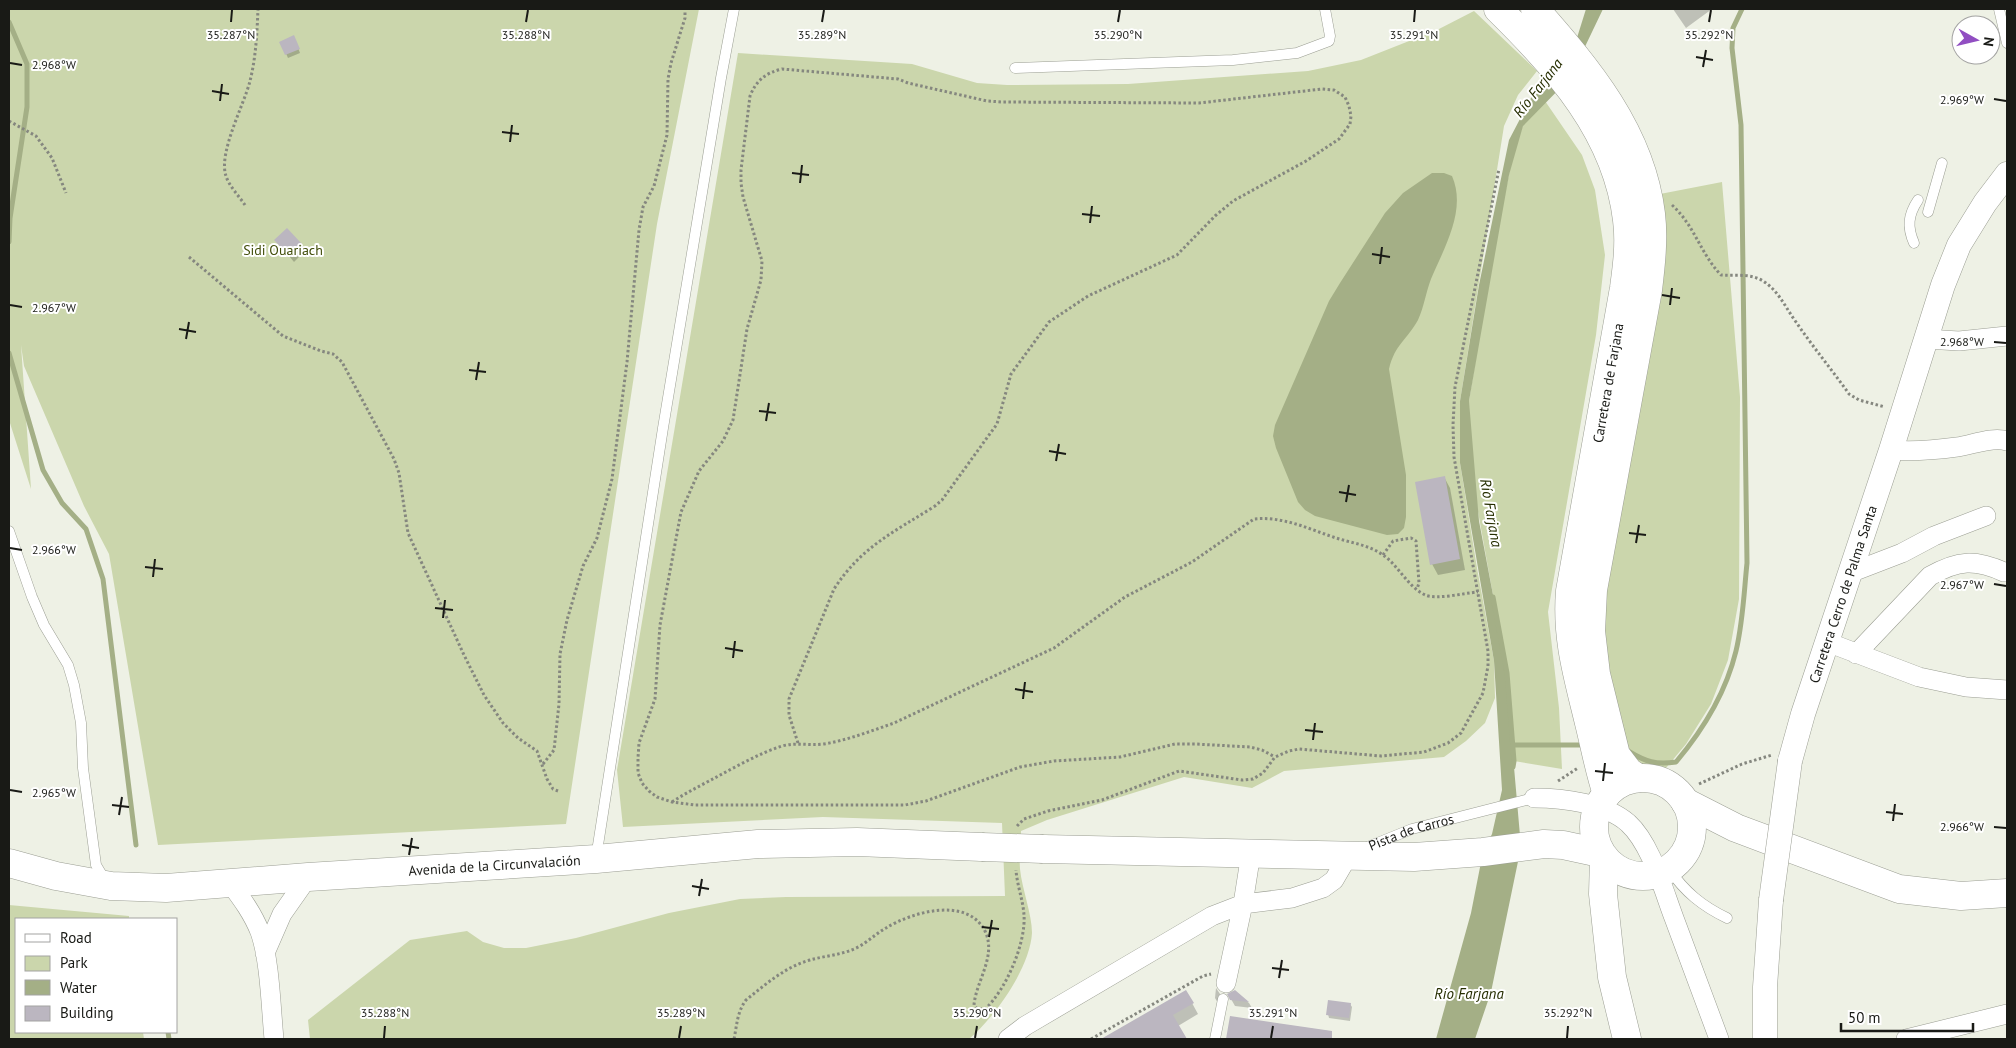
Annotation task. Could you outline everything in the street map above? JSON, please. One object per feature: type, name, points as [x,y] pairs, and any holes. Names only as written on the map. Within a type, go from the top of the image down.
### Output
[{"type":"main road","name":"Carretera de Farjana","points":[[1498,9],[1554,48]]},
{"type":"main road","name":"Carretera de Farjana","points":[[1536,9],[1554,48],[1591,95],[1624,127],[1635,152],[1651,216],[1652,252],[1648,290],[1593,590],[1587,674]]},
{"type":"main road","name":"Carretera de Farjana","points":[[1591,95],[1603,138],[1614,162],[1622,190],[1627,220],[1628,250],[1618,330],[1570,591],[1568,612],[1569,635],[1587,674],[1602,751],[1600,805],[1593,827],[1595,840],[1602,855]]},
{"type":"main road","name":"Carretera de Farjana","points":[[1602,751],[1622,764],[1645,773]]},
{"type":"main road","points":[[1544,844],[1562,835],[1600,805],[1627,780],[1645,773],[1670,786],[1687,790],[1736,828],[1899,889],[1962,896],[2007,893]]},
{"type":"main road","points":[[1605,912],[1613,899],[1681,858],[1689,845],[1692,830],[1687,790]]},
{"type":"main road","points":[[1689,845],[1736,828]]},
{"type":"main road","name":"Avenida de la Circunvalación","points":[[9,863],[56,876],[111,886],[166,888],[596,859],[758,844],[806,842],[875,842],[1043,849],[1414,857],[1483,852],[1544,844]]},
{"type":"main road","points":[[1544,844],[1563,845],[1602,855],[1622,873],[1654,873]]},
{"type":"main road","points":[[1602,855],[1603,894],[1612,978],[1627,1039]]},
{"type":"street","name":"Carretera Cerro de Palma Santa","points":[[1765,1039],[1765,987],[1771,900],[1791,756],[1944,285],[1959,245],[2007,174]]},
{"type":"street","points":[[1926,339],[1959,341],[2007,336]]},
{"type":"street","points":[[1891,450],[1908,452],[1990,441],[2007,441]]},
{"type":"street","points":[[1850,573],[1902,553],[1934,536],[1986,516]]},
{"type":"street","points":[[1856,654],[1930,576],[1943,568],[1972,562],[2004,572]]},
{"type":"street","points":[[1827,642],[1919,677],[1966,688],[2006,691]]},
{"type":"street","name":"Pista de Carros","points":[[1529,800],[1573,801],[1600,805],[1628,823],[1643,843],[1719,1039]]},
{"type":"street","points":[[1225,985],[1243,904],[1251,853]]},
{"type":"street","points":[[1008,1039],[1023,1033],[1212,916],[1243,904],[1292,898],[1323,888],[1334,880],[1348,856]]},
{"type":"street","points":[[265,953],[282,914],[308,877]]},
{"type":"street","points":[[230,883],[253,916],[261,934],[265,953],[274,1039]]},
{"type":"street","points":[[1906,1039],[2007,1014]]},
{"type":"lane","points":[[596,859],[666,408],[720,78],[734,9]]},
{"type":"lane","points":[[1015,68],[1233,60],[1297,53],[1329,41],[1330,36],[1325,9]]},
{"type":"lane","points":[[1998,9],[2007,43]]},
{"type":"lane","points":[[1928,212],[1942,163]]},
{"type":"lane","points":[[1914,243],[1908,221],[1911,210],[1918,200]]},
{"type":"lane","points":[[9,531],[44,626],[68,665],[74,685],[81,723],[84,768],[96,865],[103,878],[111,886]]},
{"type":"lane","name":"Pista de Carros","points":[[1348,856],[1412,829],[1529,800]]},
{"type":"lane","points":[[1654,873],[1680,885],[1709,910],[1727,918]]},
{"type":"lane","points":[[1215,1039],[1225,985]]},
{"type":"path","points":[[245,205],[226,176],[225,162],[227,148],[250,82],[255,60],[258,9]]},
{"type":"path","points":[[543,764],[554,750],[559,704],[560,654],[567,620],[582,566],[597,538],[605,514],[612,479],[627,362],[639,230],[643,207],[654,186],[667,135],[668,79],[686,9]]},
{"type":"path","points":[[798,743],[789,715],[789,699],[834,589],[866,551],[879,540],[942,500],[997,424],[1011,374],[1040,332],[1058,314],[1088,296],[1177,255],[1215,216],[1233,201],[1306,161],[1339,139],[1350,124],[1351,116],[1345,97],[1334,90],[1322,89],[1199,103],[1002,102],[987,101],[898,79],[782,69],[771,72],[754,85],[750,96],[741,183],[743,197],[762,261],[761,280],[746,329],[733,420],[722,441],[699,471],[681,512],[660,625],[655,700],[639,743],[638,772],[642,783],[657,797],[672,802],[725,806],[905,805],[926,801],[1020,767],[1054,761],[1120,757],[1182,744],[1250,747],[1262,750],[1275,757]]},
{"type":"path","points":[[9,121],[36,136],[52,158],[66,192]]},
{"type":"path","points":[[1015,833],[1019,823],[1024,819],[1048,811],[1102,800],[1180,772],[1242,780],[1253,779],[1263,773],[1275,757],[1289,751],[1299,749],[1381,756],[1424,752],[1448,742],[1461,733],[1483,693],[1488,666],[1486,634],[1454,456],[1453,417],[1455,387],[1499,169]]},
{"type":"path","points":[[1648,198],[1672,204],[1679,211],[1695,232],[1706,257],[1721,275],[1753,276],[1762,280],[1779,294],[1795,321],[1849,394],[1875,406],[1903,411]]},
{"type":"path","points":[[189,257],[283,336],[333,354],[342,362],[394,459],[399,473],[408,533],[480,687],[503,723],[518,738],[537,751],[543,764],[546,780],[553,789],[558,791]]},
{"type":"path","points":[[672,802],[731,769],[782,746],[798,743],[813,745],[845,740],[894,723],[1054,648],[1125,597],[1192,562],[1254,519],[1265,518],[1297,524],[1371,548],[1383,555],[1417,589],[1426,595],[1437,597],[1478,592]]},
{"type":"path","points":[[1383,555],[1393,542],[1411,538],[1416,541],[1419,583],[1417,589]]},
{"type":"path","points":[[1562,778],[1602,751]]},
{"type":"path","points":[[1645,773],[1687,790],[1759,757],[1791,756]]},
{"type":"path","points":[[734,1039],[742,1005],[780,974],[809,960],[862,946],[889,926],[927,912],[940,910],[950,910],[971,916],[978,921],[985,932],[988,942],[987,959],[974,1005],[977,1009],[985,1009],[998,994],[1022,939],[1024,913],[1016,862]]},
{"type":"path","points":[[1091,1039],[1203,976],[1225,985]]},
{"type":"green space","points":[[9,9],[699,9],[657,224],[566,824],[158,845],[109,554],[84,506],[24,366],[21,345],[31,489],[9,420]]},
{"type":"green space","points":[[1474,11],[1537,71],[1518,95],[1504,126],[1460,401],[1460,463],[1494,661],[1495,698],[1485,723],[1466,741],[1444,757],[1284,771],[1252,788],[1184,777],[1047,820],[1021,831],[1020,869],[1032,926],[1030,947],[1010,991],[990,1018],[969,1039],[310,1039],[308,1020],[410,940],[467,931],[483,942],[504,948],[526,948],[576,938],[669,913],[740,899],[1005,896],[1002,823],[823,817],[623,827],[617,770],[738,53],[912,64],[977,83],[1007,85],[1128,84],[1308,71],[1361,60],[1437,30]]},
{"type":"green space","points":[[1543,98],[1582,155],[1595,190],[1605,255],[1596,335],[1548,612],[1559,708],[1562,769],[1514,761],[1507,673],[1470,467],[1469,401],[1492,258],[1513,154],[1523,125]]},
{"type":"green space","points":[[1722,182],[1740,397],[1739,599],[1728,660],[1711,704],[1686,744],[1666,768],[1641,767],[1618,751],[1600,633],[1660,194]]},
{"type":"green space","points":[[9,905],[129,916],[129,918],[15,918],[15,1033],[143,1033],[144,1039],[9,1039]]},
{"type":"water","points":[[1586,9],[1603,9],[1570,78],[1523,126],[1509,175],[1469,401],[1479,521],[1504,653],[1521,847],[1491,992],[1475,1039],[1436,1039],[1471,913],[1483,852],[1492,834],[1502,790],[1494,661],[1460,463],[1460,401],[1479,285],[1509,140],[1532,96],[1562,67],[1576,41]]},
{"type":"water","points":[[1432,173],[1444,173],[1452,176],[1457,202],[1452,229],[1431,279],[1418,320],[1398,348],[1389,369],[1406,475],[1406,517],[1404,528],[1398,534],[1387,535],[1315,516],[1305,510],[1298,502],[1273,436],[1275,425],[1329,301],[1385,213],[1403,193]]},
{"type":"building","points":[[294,35],[300,49],[285,55],[279,42]]},
{"type":"building","name":"Sidi Ouariach","points":[[287,228],[302,244],[289,256],[274,240]]},
{"type":"building","points":[[1445,476],[1460,559],[1430,565],[1415,482]]},
{"type":"building","points":[[1186,990],[1194,1003],[1173,1015],[1187,1039],[1101,1039]]},
{"type":"building","points":[[1235,990],[1249,1002],[1230,1000],[1227,994]]},
{"type":"building","points":[[1328,1000],[1351,1003],[1349,1018],[1326,1015]]},
{"type":"building","points":[[1230,1016],[1332,1031],[1332,1039],[1226,1039]]},
{"type":"waterway","points":[[1628,751],[1651,762],[1676,762],[1704,724],[1720,696],[1732,666],[1740,629],[1747,563],[1741,125],[1732,48],[1733,28],[1742,9]]},
{"type":"waterway","points":[[9,22],[27,64],[27,107],[10,218],[9,242]]},
{"type":"waterway","points":[[9,353],[43,470],[62,503],[86,529],[103,579],[136,845]]},
{"type":"waterway","name":"Río Farjana","points":[[1493,597],[1507,673],[1513,767]]},
{"type":"waterway","points":[[1513,745],[1585,745]]},
{"type":"waterway","points":[[168,1033],[169,1039]]}]
